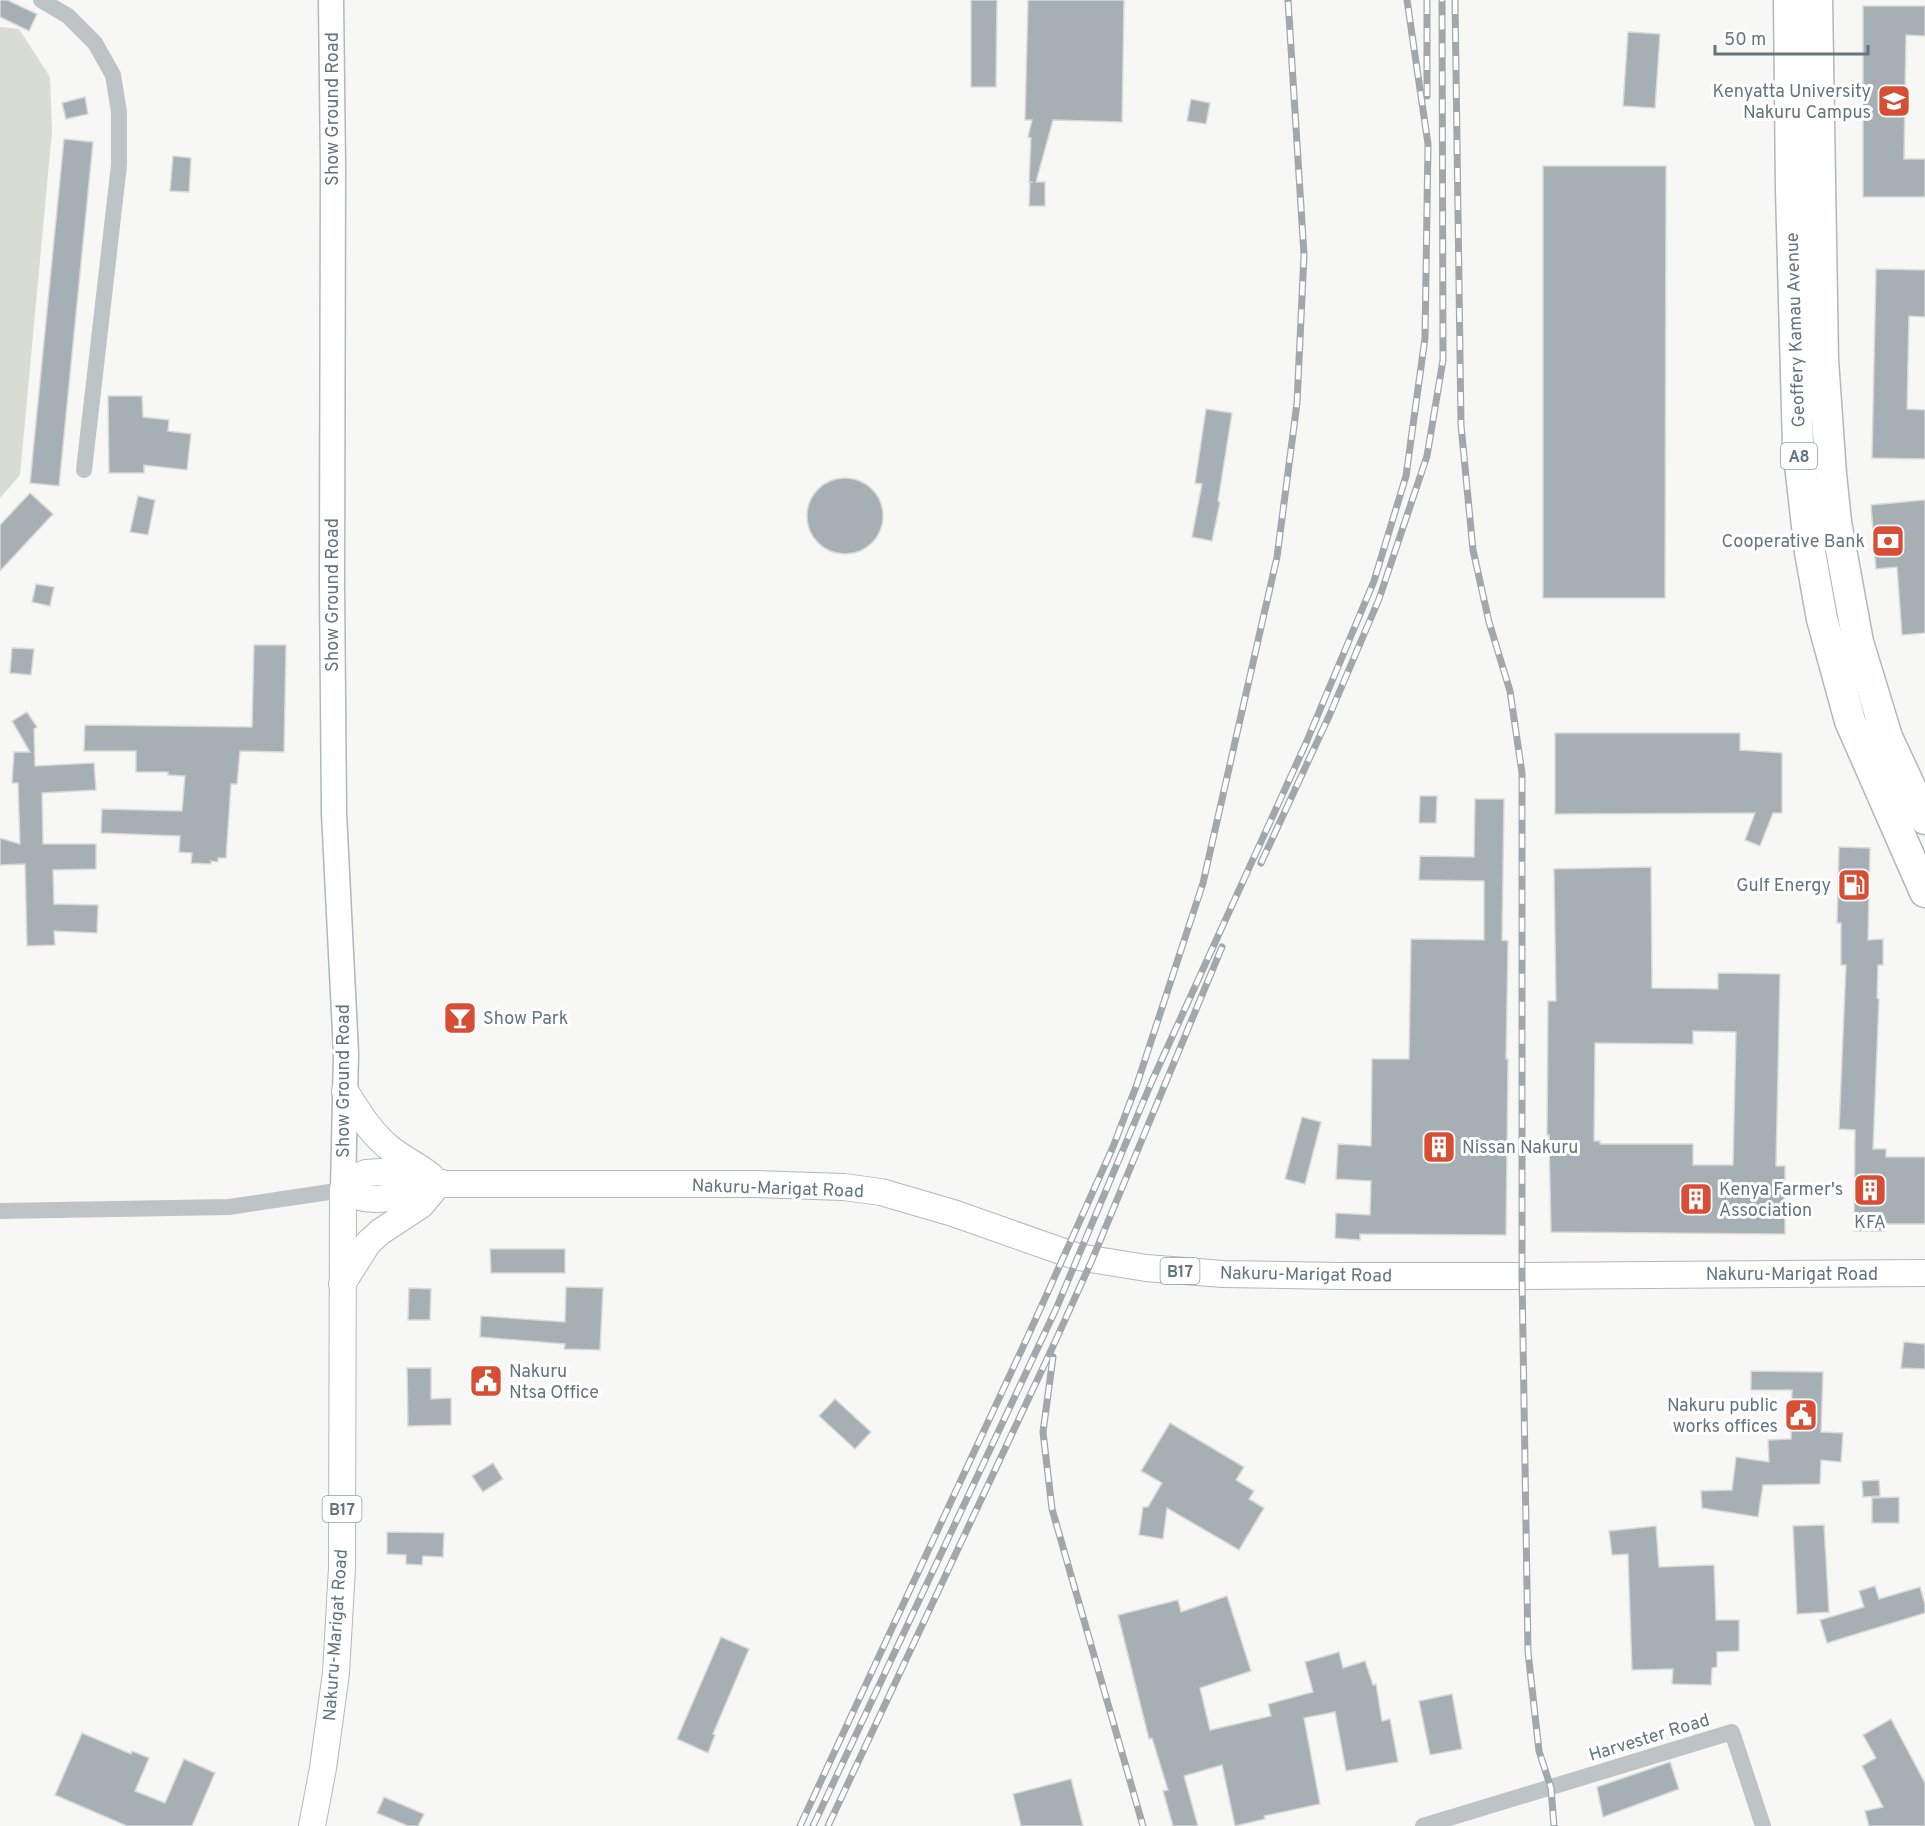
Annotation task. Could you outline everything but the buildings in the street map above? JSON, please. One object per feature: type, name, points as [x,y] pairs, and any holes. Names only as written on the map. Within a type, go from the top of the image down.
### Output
[{"type":"highway","name":"Geoffery Kamau Avenue","points":[[1789,0],[1791,201],[1798,447],[1810,552],[1822,619],[1850,721],[1925,892]]},
{"type":"highway","name":"Geoffery Kamau Avenue","points":[[1817,0],[1823,360],[1836,522],[1861,653],[1887,737],[1925,819]]},
{"type":"main road","name":"Show Ground Road","points":[[331,0],[334,801],[346,1053],[343,1190]]},
{"type":"main road","points":[[341,1286],[368,1243],[380,1232],[421,1205],[440,1184],[380,1140],[345,1091]]},
{"type":"main road","name":"Nakuru-Marigat Road","points":[[312,1826],[323,1768],[336,1672],[342,1546],[343,1190],[350,1181],[366,1173],[381,1172],[440,1184],[756,1184],[844,1187],[881,1192],[953,1213],[1078,1257],[1146,1268],[1223,1274],[1522,1276],[1925,1273]]},
{"type":"street","points":[[41,0],[69,16],[95,43],[113,75],[119,112],[119,165],[84,470]]},
{"type":"street","points":[[0,1211],[229,1207],[343,1190]]},
{"type":"street","name":"Harvester Road","points":[[1423,1826],[1732,1732],[1764,1826]]},
{"type":"shaded area","points":[[0,27],[19,29],[50,77],[52,131],[20,475],[0,498]]},
{"type":"railway","points":[[800,1826],[1028,1336],[1113,1147],[1137,1084],[1203,883],[1277,557],[1297,403],[1304,255],[1288,0]]},
{"type":"railway","points":[[813,1826],[1056,1309],[1152,1081],[1306,743],[1374,581],[1406,476],[1425,338],[1428,144],[1407,0]]},
{"type":"railway","points":[[1427,0],[1427,96]]},
{"type":"railway","points":[[1261,863],[1330,714],[1379,599],[1427,456],[1443,360],[1442,0]]},
{"type":"railway","points":[[1455,0],[1461,425],[1473,550],[1489,622],[1510,691],[1522,773],[1522,1276],[1528,1652],[1539,1751],[1551,1788],[1554,1826]]},
{"type":"railway","points":[[828,1826],[1092,1260],[1222,947]]},
{"type":"railway","points":[[1053,1357],[1043,1432],[1052,1509],[1143,1826]]},
{"type":"place","name":"Kenyatta University Nakuru Campus","points":[[1894,101]]},
{"type":"place","name":"Cooperative Bank","points":[[1888,541]]},
{"type":"place","name":"Gulf Energy","points":[[1854,885]]},
{"type":"place","name":"Show Park","points":[[460,1018]]},
{"type":"place","name":"Nissan Nakuru","points":[[1439,1147]]},
{"type":"place","name":"KFA","points":[[1870,1190]]},
{"type":"place","name":"Kenya Farmer's Association","points":[[1696,1199]]},
{"type":"place","name":"Nakuru Ntsa Office","points":[[486,1381]]},
{"type":"place","name":"Nakuru public works offices","points":[[1801,1415]]}]
